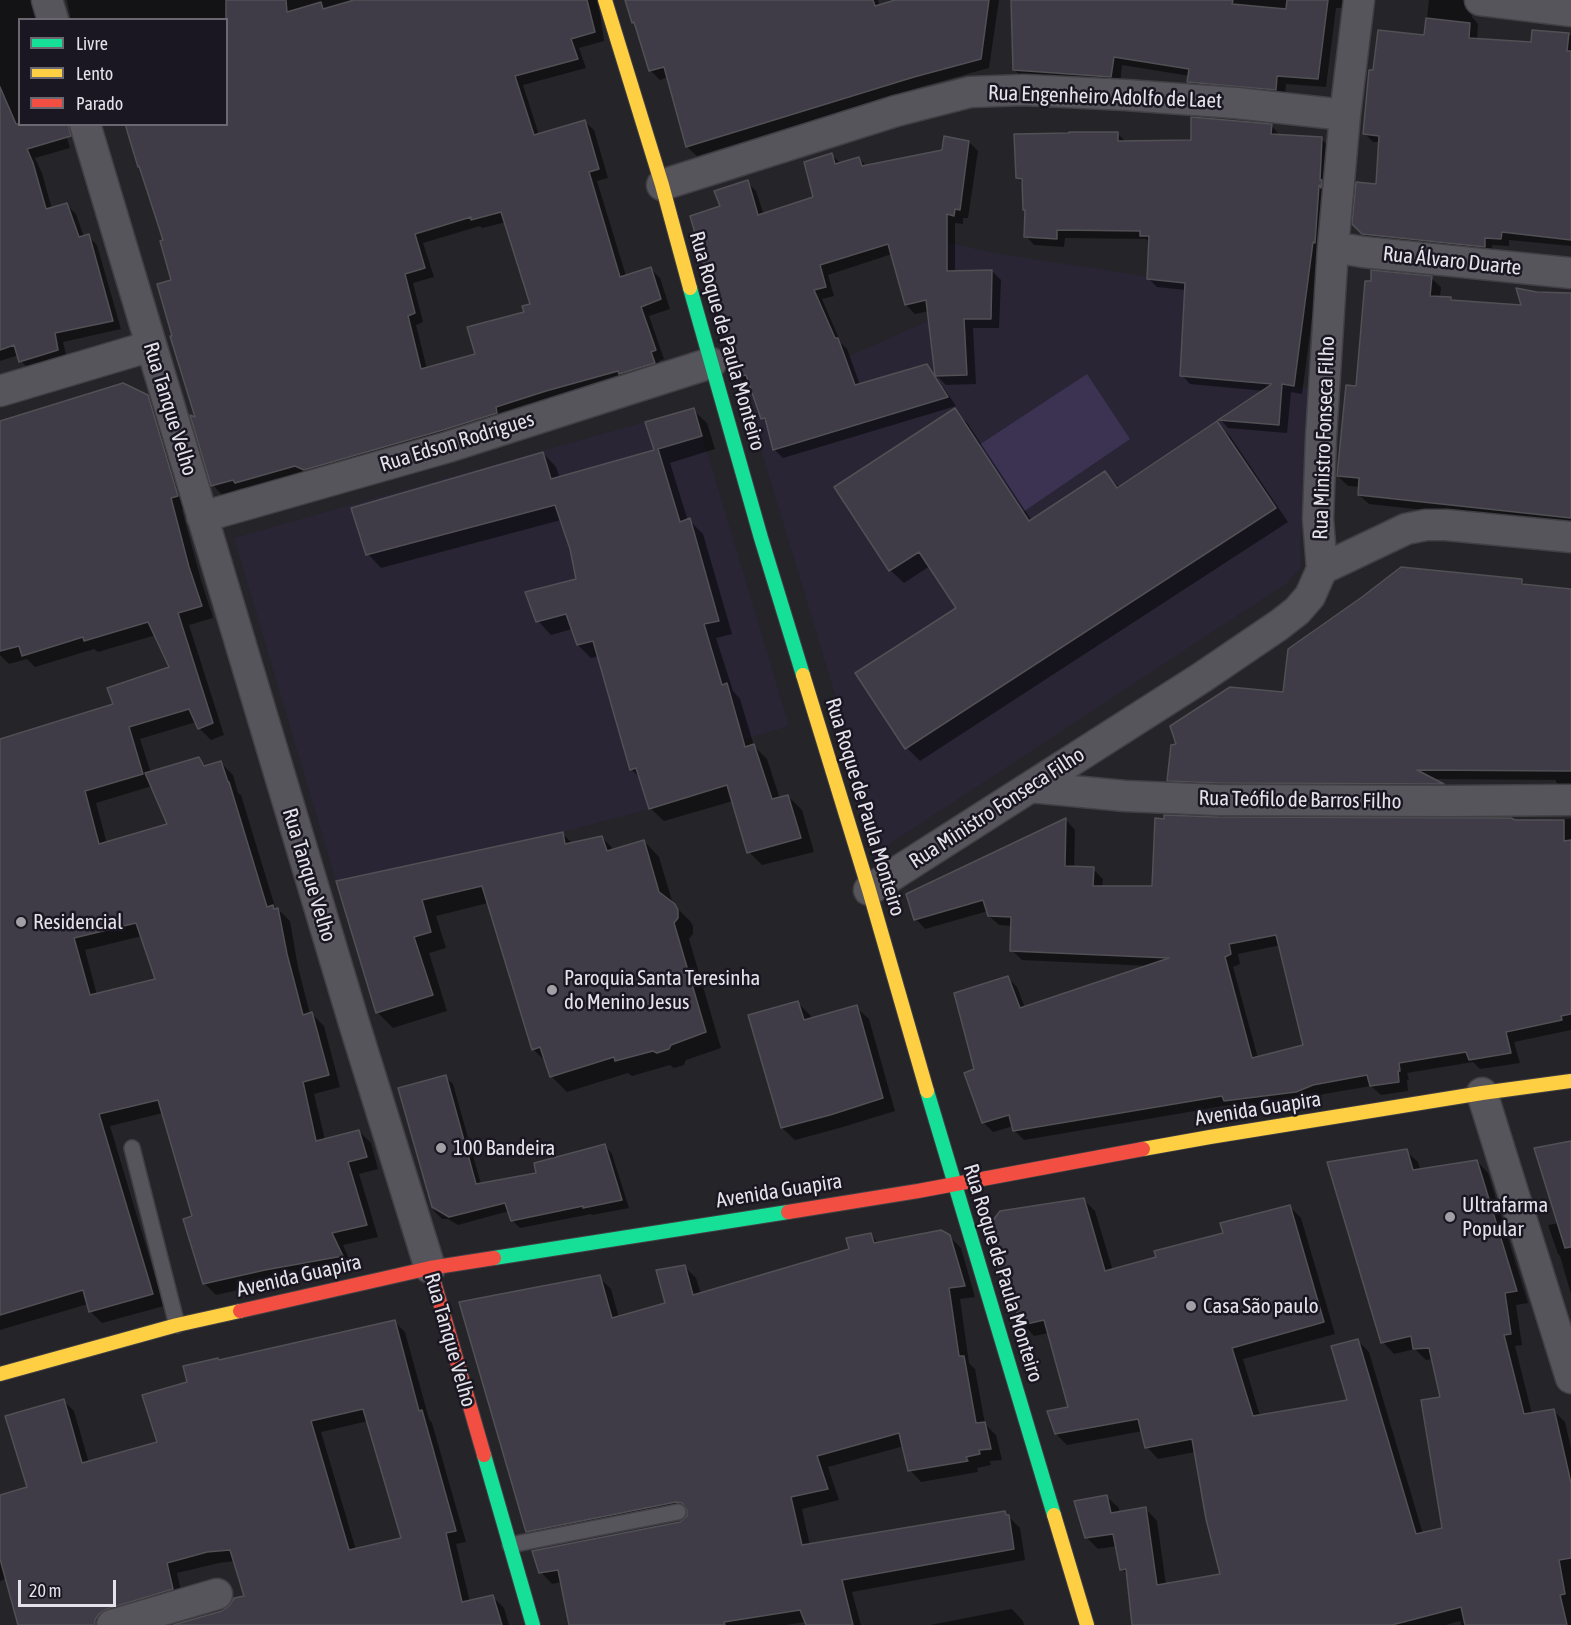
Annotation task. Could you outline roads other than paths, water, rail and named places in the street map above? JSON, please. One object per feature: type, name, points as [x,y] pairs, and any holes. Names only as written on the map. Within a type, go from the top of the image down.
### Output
[{"type":"street","points":[[47,0],[52,18]]},
{"type":"street","name":"Rua Roque de Paula Monteiro","points":[[605,0],[662,185],[761,538],[869,890],[1087,1625]]},
{"type":"street","name":"Rua Ministro Fonseca Filho","points":[[869,890],[1201,678],[1279,625],[1310,596],[1322,569],[1318,519],[1333,247],[1345,115],[1359,0]]},
{"type":"street","points":[[1480,0],[1571,11]]},
{"type":"street","name":"Rua Engenheiro Adolfo de Laet","points":[[662,185],[896,111],[970,92],[1024,90],[1126,95],[1236,103],[1345,115]]},
{"type":"street","name":"Rua Tanque Velho","points":[[86,126],[354,1023],[430,1268],[533,1625]]},
{"type":"street","name":"Rua Álvaro Duarte","points":[[1333,247],[1571,273]]},
{"type":"street","points":[[0,392],[151,346]]},
{"type":"street","name":"Rua Edson Rodrigues","points":[[202,517],[448,447],[711,363]]},
{"type":"street","points":[[1322,569],[1406,529],[1426,525],[1571,537]]},
{"type":"street","name":"Rua Teófilo de Barros Filho","points":[[1030,787],[1125,796],[1218,800],[1571,800]]},
{"type":"street","name":"Avenida Guapira","points":[[0,1374],[177,1325],[430,1268],[955,1185],[1210,1137],[1571,1081]]},
{"type":"street","points":[[1482,1093],[1571,1378]]},
{"type":"street","points":[[112,1625],[217,1594]]},
{"type":"lane","points":[[132,1148],[177,1325]]},
{"type":"lane","points":[[510,1545],[678,1512]]},
{"type":"place","name":"Residencial","points":[[21,922]]},
{"type":"place","name":"Paroquia Santa Teresinha do Menino Jesus","points":[[552,990]]},
{"type":"place","name":"100 Bandeira","points":[[441,1148]]},
{"type":"place","name":"Ultrafarma Popular","points":[[1450,1217]]},
{"type":"place","name":"Casa São paulo","points":[[1191,1306]]}]
